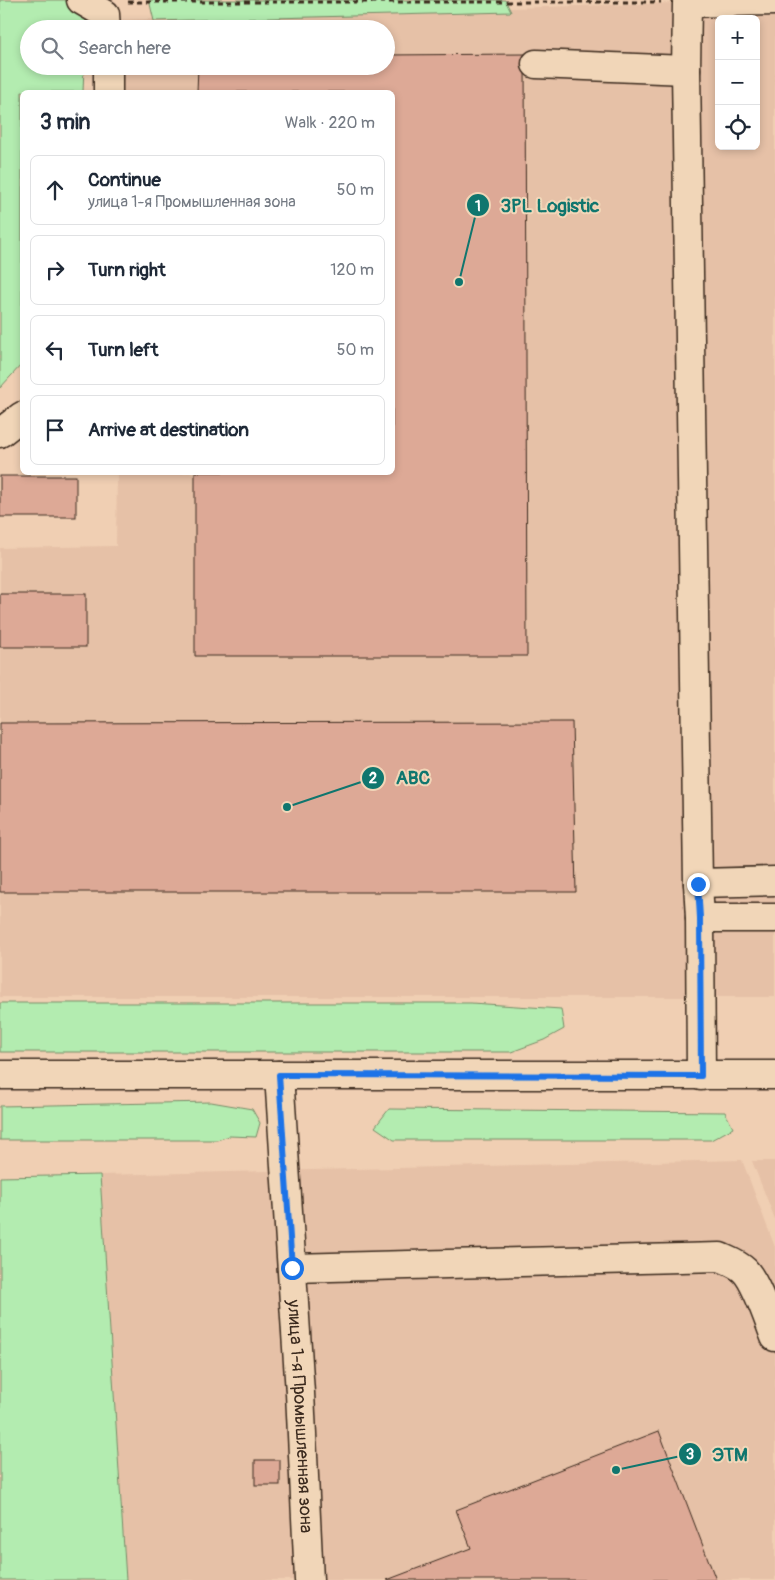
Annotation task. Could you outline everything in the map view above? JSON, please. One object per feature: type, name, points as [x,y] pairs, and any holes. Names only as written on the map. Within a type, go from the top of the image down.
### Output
[{"type":"street","points":[[81,0],[104,20]]},
{"type":"street","points":[[701,1076],[686,70],[687,3],[775,1]]},
{"type":"street","points":[[536,64],[686,70]]},
{"type":"street","points":[[108,75],[108,90]]},
{"type":"street","points":[[0,433],[20,418]]},
{"type":"street","points":[[698,884],[775,881]]},
{"type":"street","points":[[700,918],[775,918]]},
{"type":"street","points":[[0,1075],[775,1076]]},
{"type":"street","name":"улица 1-я Промышленная зона","points":[[279,1075],[300,1393],[309,1580]]},
{"type":"street","points":[[292,1268],[720,1257],[734,1262],[745,1271],[775,1337]]},
{"type":"path","points":[[106,20],[127,2],[634,1],[687,3]]},
{"type":"shaded area","points":[[775,1],[775,997],[0,997],[0,548],[116,546],[117,475],[395,475],[395,90],[118,90],[118,75],[395,75],[395,20],[118,20]]},
{"type":"shaded area","points":[[742,1160],[775,1247],[775,1580],[126,1580],[100,1175]]},
{"type":"shaded area","points":[[752,1161],[775,1161],[775,1219]]},
{"type":"green space","points":[[0,0],[86,0],[86,20],[20,20],[20,75],[84,75],[83,90],[20,90],[20,366],[0,388]]},
{"type":"green space","points":[[149,0],[505,0],[511,12],[194,20],[154,20]]},
{"type":"green space","points":[[0,1003],[471,1003],[561,1009],[564,1029],[544,1040],[511,1052],[0,1052]]},
{"type":"green space","points":[[211,1102],[252,1109],[260,1123],[256,1137],[229,1136],[217,1140],[0,1140],[0,1106]]},
{"type":"green space","points":[[389,1109],[725,1112],[733,1128],[711,1140],[394,1140],[375,1127]]},
{"type":"green space","points":[[100,1175],[126,1580],[0,1580],[0,1177]]},
{"type":"building","points":[[525,54],[527,656],[195,656],[195,475],[395,475],[395,90],[197,90],[198,75],[395,75],[395,55]]},
{"type":"building","points":[[0,476],[76,476],[76,517],[0,517]]},
{"type":"building","points":[[0,594],[86,594],[86,647],[0,647]]},
{"type":"building","points":[[572,722],[576,892],[0,892],[0,723]]},
{"type":"building","points":[[659,1431],[716,1580],[387,1580],[471,1548],[456,1510]]},
{"type":"building","points":[[255,1460],[280,1460],[280,1485],[255,1485]]},
{"type":"place","name":"3PL Logistic","points":[[459,282]]},
{"type":"place","name":"ABC","points":[[287,807]]},
{"type":"place","name":"ЭТМ","points":[[616,1470]]},
{"type":"route","points":[[292,1268],[279,1075],[701,1076],[698,884]]}]
